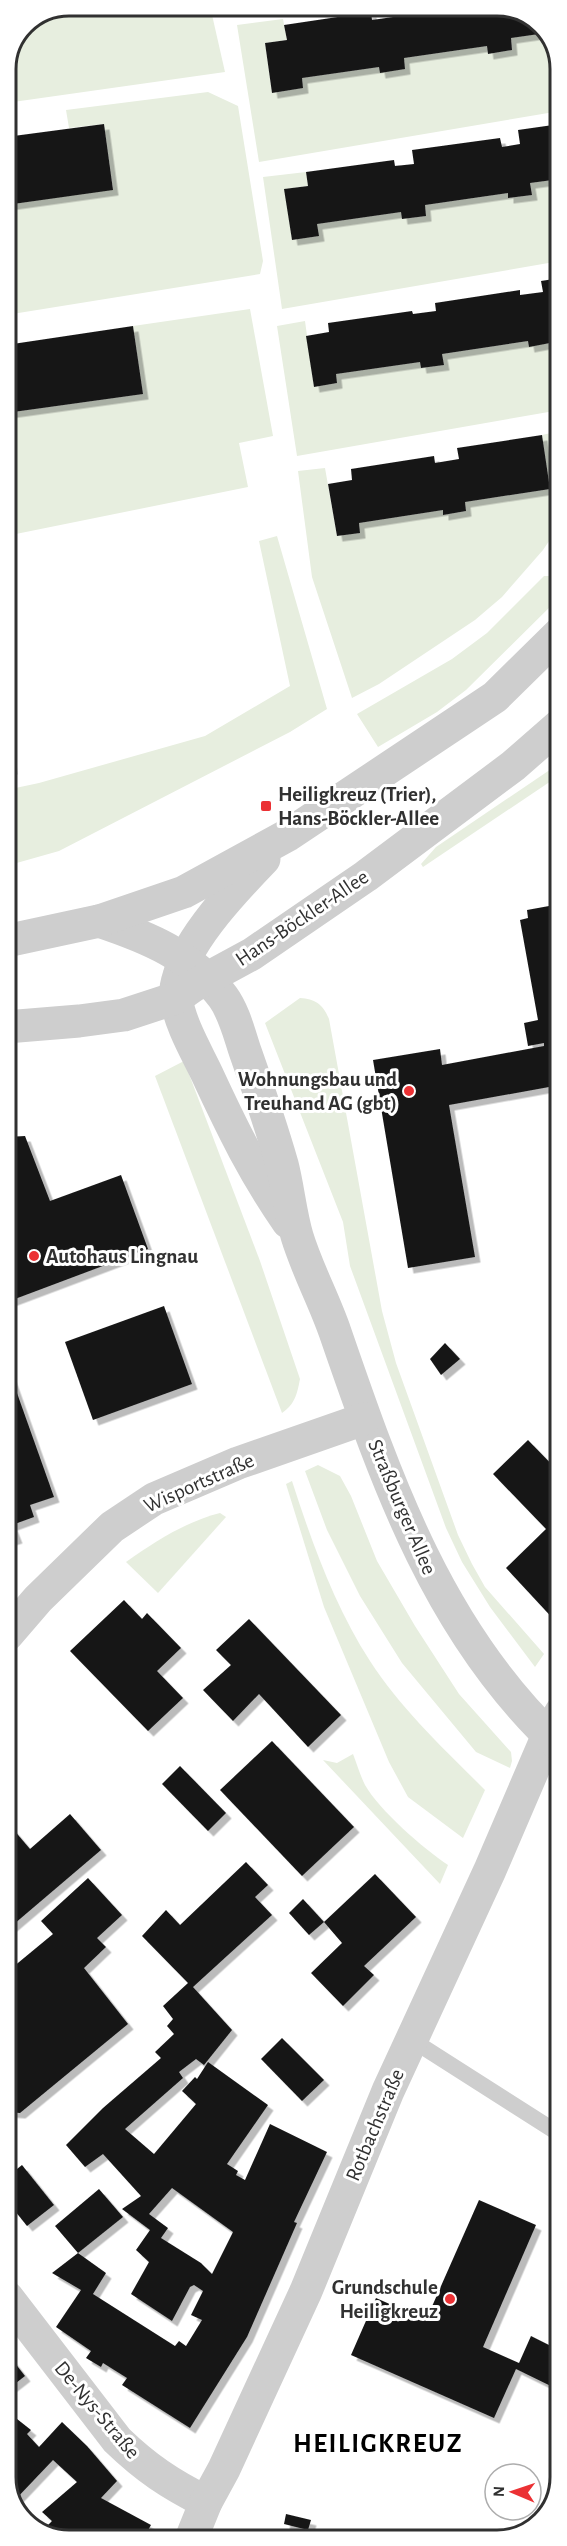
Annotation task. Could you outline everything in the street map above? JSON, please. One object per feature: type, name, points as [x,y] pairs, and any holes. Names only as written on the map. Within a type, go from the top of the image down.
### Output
[{"type":"street","points":[[16,939],[99,921],[183,892],[288,835],[495,698],[550,643]]},
{"type":"street","name":"Hans-Böckler-Allee","points":[[196,968],[252,954],[366,876],[513,766],[550,734]]},
{"type":"street","points":[[513,766],[550,748]]},
{"type":"street","points":[[16,1026],[79,1022],[124,1015],[176,998],[179,976],[196,968],[224,904],[246,877],[288,835]]},
{"type":"street","points":[[99,921],[142,937],[196,968]]},
{"type":"street","name":"Straßburger Allee","points":[[196,968],[224,999],[250,1065],[282,1164],[297,1236],[334,1328],[364,1419],[401,1512],[436,1586],[488,1666],[550,1726]]},
{"type":"street","name":"Straßburger Allee","points":[[176,998],[193,1045],[241,1146],[258,1178],[297,1236]]},
{"type":"street","name":"Wisportstraße","points":[[16,1625],[38,1599],[112,1527],[154,1499],[238,1463],[364,1419]]},
{"type":"street","name":"Rotbachstraße","points":[[195,2529],[306,2290],[388,2091],[550,1745]]},
{"type":"street","name":"De-Nys-Straße","points":[[16,2309],[117,2440],[168,2483],[206,2502]]},
{"type":"lane","points":[[412,2040],[550,2128]]},
{"type":"green space","points":[[70,16],[212,16],[225,72],[16,102],[16,70],[25,40],[40,25]]},
{"type":"green space","points":[[283,19],[287,40],[265,43],[272,93],[303,88],[302,78],[379,67],[380,72],[405,69],[404,58],[487,46],[488,54],[512,50],[511,38],[536,34],[548,53],[550,113],[259,162],[237,25]]},
{"type":"green space","points":[[208,92],[238,106],[263,261],[260,274],[16,313],[16,204],[113,189],[104,124],[69,128],[66,110]]},
{"type":"green space","points":[[306,172],[308,186],[285,189],[292,240],[318,236],[317,224],[401,212],[402,219],[426,216],[425,205],[508,193],[509,198],[532,195],[530,183],[550,180],[550,263],[282,309],[263,177]]},
{"type":"green space","points":[[250,309],[273,436],[239,443],[248,487],[16,534],[16,412],[143,394],[133,326]]},
{"type":"green space","points":[[305,321],[314,387],[337,383],[336,374],[420,362],[421,368],[444,365],[442,354],[528,341],[529,346],[550,343],[550,412],[297,456],[277,326]]},
{"type":"green space","points":[[550,433],[550,489],[542,435]]},
{"type":"green space","points":[[325,468],[337,536],[360,533],[359,523],[443,510],[444,515],[466,511],[465,502],[550,489],[550,540],[502,597],[475,620],[379,684],[352,698],[312,577],[298,471]]},
{"type":"green space","points":[[277,536],[327,709],[290,732],[59,851],[16,863],[16,788],[205,736],[290,686],[259,541]]},
{"type":"green space","points":[[544,576],[550,576],[550,607],[466,690],[437,712],[378,747],[357,714],[452,659],[487,633]]},
{"type":"green space","points":[[550,770],[550,782],[423,867],[421,864],[436,847]]},
{"type":"green space","points":[[300,998],[318,1003],[329,1019],[382,1311],[396,1363],[458,1535],[485,1587],[544,1654],[535,1667],[490,1607],[462,1562],[446,1528],[350,1266],[343,1222],[265,1023]]},
{"type":"green space","points":[[184,1061],[260,1261],[300,1379],[295,1398],[282,1413],[155,1076]]},
{"type":"green space","points":[[318,1465],[340,1476],[351,1496],[377,1561],[459,1694],[511,1752],[510,1768],[476,1752],[402,1663],[360,1596],[327,1530],[305,1471]]},
{"type":"green space","points":[[292,1481],[325,1574],[346,1619],[370,1661],[409,1712],[485,1790],[463,1838],[408,1797],[389,1762],[324,1607],[286,1484]]},
{"type":"green space","points":[[220,1513],[226,1517],[158,1593],[126,1562],[171,1533]]},
{"type":"green space","points":[[353,1754],[365,1785],[380,1806],[415,1839],[448,1865],[440,1884],[323,1760],[337,1763]]},
{"type":"building","points":[[340,17],[372,17],[372,20],[393,17],[511,18],[524,24],[536,34],[511,38],[512,50],[488,54],[487,46],[404,58],[405,69],[380,73],[379,67],[302,78],[303,88],[272,93],[265,43],[287,40],[284,25]]},
{"type":"building","points":[[104,124],[113,190],[16,204],[16,136]]},
{"type":"building","points":[[550,125],[550,180],[530,183],[532,195],[508,198],[508,193],[425,205],[426,216],[402,219],[401,212],[317,224],[319,236],[292,240],[284,189],[308,186],[306,172],[394,160],[395,166],[414,164],[412,150],[500,138],[502,147],[520,144],[518,130]]},
{"type":"building","points":[[550,280],[550,343],[529,347],[528,341],[442,354],[444,365],[421,368],[420,362],[336,374],[337,383],[314,387],[306,336],[329,332],[328,323],[412,311],[413,314],[436,311],[435,303],[520,290],[520,295],[543,292],[541,281]]},
{"type":"building","points":[[133,326],[143,394],[16,412],[16,344]]},
{"type":"building","points":[[542,435],[550,489],[465,502],[466,511],[443,515],[443,510],[359,523],[360,533],[337,536],[328,484],[352,480],[351,469],[434,456],[435,463],[459,459],[457,448]]},
{"type":"building","points":[[550,906],[550,1087],[449,1105],[475,1257],[408,1268],[373,1060],[440,1049],[442,1065],[544,1046],[544,1043],[528,1046],[524,1023],[538,1020],[520,920],[528,918],[527,910]]},
{"type":"building","points":[[16,1136],[25,1136],[50,1201],[121,1175],[148,1249],[16,1299]]},
{"type":"building","points":[[164,1306],[192,1384],[93,1420],[65,1342]]},
{"type":"building","points":[[445,1343],[460,1359],[441,1375],[430,1359]]},
{"type":"building","points":[[16,1390],[54,1497],[30,1505],[34,1517],[16,1524]]},
{"type":"building","points":[[528,1440],[550,1463],[550,1615],[506,1568],[546,1529],[493,1474]]},
{"type":"building","points":[[124,1600],[142,1619],[147,1613],[181,1648],[157,1671],[183,1698],[148,1731],[70,1651]]},
{"type":"building","points":[[249,1619],[341,1715],[308,1747],[259,1694],[233,1721],[203,1690],[231,1665],[216,1650]]},
{"type":"building","points":[[272,1741],[354,1827],[302,1876],[220,1790]]},
{"type":"building","points":[[180,1766],[226,1813],[208,1831],[162,1784]]},
{"type":"building","points":[[70,1814],[101,1850],[16,1922],[16,1833],[30,1849]]},
{"type":"building","points":[[246,1862],[268,1885],[255,1897],[272,1915],[193,1987],[232,2030],[204,2065],[196,2059],[179,2072],[183,2078],[125,2129],[154,2154],[196,2104],[182,2091],[195,2077],[197,2079],[208,2062],[268,2105],[227,2164],[238,2171],[236,2175],[245,2180],[270,2124],[327,2152],[294,2222],[297,2223],[247,2337],[190,2428],[122,2385],[127,2378],[103,2363],[101,2367],[86,2358],[91,2351],[56,2327],[81,2290],[52,2273],[78,2253],[106,2273],[93,2294],[175,2346],[179,2341],[186,2346],[202,2320],[191,2315],[203,2291],[194,2285],[190,2287],[172,2321],[131,2294],[149,2262],[136,2250],[150,2230],[122,2209],[141,2196],[103,2154],[85,2167],[66,2145],[103,2108],[161,2058],[155,2052],[174,2034],[167,2026],[173,2019],[163,2006],[188,1983],[142,1936],[166,1910],[180,1925]],"holes":[[[172,2188],[233,2232],[212,2274],[201,2263],[161,2238],[168,2228],[149,2214]]]},
{"type":"building","points":[[375,1874],[416,1917],[364,1966],[374,1975],[343,2006],[311,1973],[342,1943],[324,1922]]},
{"type":"building","points":[[88,1878],[122,1915],[97,1938],[106,1947],[84,1968],[128,2024],[20,2113],[16,2113],[16,1965],[53,1934],[41,1921]]},
{"type":"building","points":[[303,1899],[324,1922],[309,1935],[289,1913]]},
{"type":"building","points":[[282,2038],[324,2080],[302,2101],[261,2059]]},
{"type":"building","points":[[22,2165],[54,2205],[27,2226],[16,2212],[16,2170]]},
{"type":"building","points":[[99,2189],[123,2217],[78,2253],[55,2226]]},
{"type":"building","points":[[479,2200],[536,2225],[483,2347],[519,2363],[531,2336],[550,2346],[550,2386],[516,2369],[494,2418],[351,2355],[376,2298],[426,2320]]},
{"type":"building","points":[[16,2364],[25,2376],[16,2383]]},
{"type":"building","points":[[16,2418],[31,2430],[27,2434],[39,2447],[62,2422],[87,2446],[117,2481],[101,2498],[151,2525],[149,2529],[66,2529],[48,2525],[52,2521],[42,2512],[77,2482],[53,2460],[20,2494],[16,2476]]},
{"type":"building","points":[[286,2514],[311,2520],[308,2530],[284,2524]]},
{"type":"place","name":"Heiligkreuz (Trier), Hans-Böckler-Allee","points":[[266,806]]},
{"type":"place","name":"Wohnungsbau und Treuhand AG (gbt)","points":[[409,1091]]},
{"type":"place","name":"Autohaus Lingnau","points":[[34,1256]]},
{"type":"place","name":"Grundschule Heiligkreuz","points":[[450,2299]]},
{"type":"district","name":"HEILIGKREUZ","points":[[378,2443]]}]
